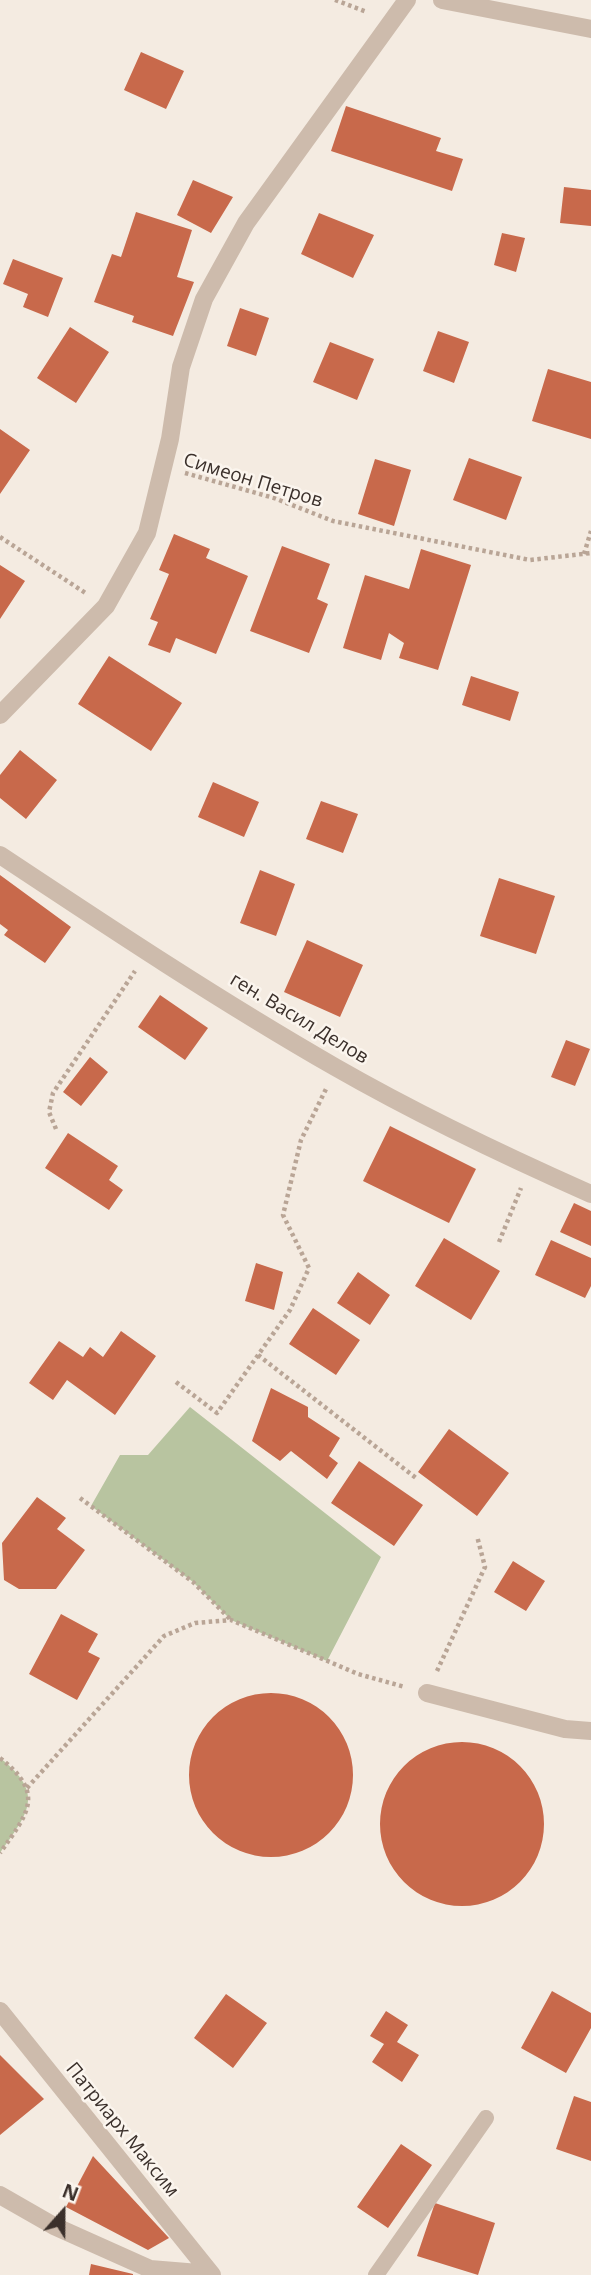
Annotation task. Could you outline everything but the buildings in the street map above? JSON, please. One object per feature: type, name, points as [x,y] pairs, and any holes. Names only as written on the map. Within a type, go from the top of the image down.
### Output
[{"type":"street","points":[[0,715],[106,606],[147,533],[164,467],[181,367],[204,299],[246,223],[407,0]]},
{"type":"street","points":[[442,0],[591,29]]},
{"type":"street","name":"ген. Васил Делов","points":[[0,855],[148,952],[336,1068],[530,1167],[591,1194]]},
{"type":"street","points":[[427,1693],[565,1730],[591,1731]]},
{"type":"street","name":"Патриарх Максим","points":[[0,2011],[212,2274]]},
{"type":"street","points":[[0,2194],[106,2252],[150,2269],[212,2274]]},
{"type":"lane","points":[[376,2275],[486,2118]]},
{"type":"path","points":[[335,0],[390,23]]},
{"type":"path","name":"Симеон Петров","points":[[164,467],[274,498],[333,521],[530,560],[591,553]]},
{"type":"path","points":[[584,554],[591,531]]},
{"type":"path","points":[[0,537],[106,606]]},
{"type":"path","points":[[56,1129],[49,1112],[53,1093],[148,952]]},
{"type":"path","points":[[176,1382],[217,1413],[289,1310],[309,1268],[283,1215],[301,1140],[336,1068]]},
{"type":"path","points":[[499,1242],[530,1167]]},
{"type":"path","points":[[258,1355],[416,1478]]},
{"type":"path","points":[[80,1499],[193,1581],[231,1620],[358,1674],[427,1693],[485,1567],[477,1536]]},
{"type":"path","points":[[27,1788],[164,1636],[195,1623],[231,1620]]},
{"type":"path","points":[[0,1758],[18,1772],[27,1788],[30,1803],[24,1819],[0,1853]]},
{"type":"green space","points":[[190,1407],[381,1557],[327,1661],[231,1620],[193,1582],[91,1506],[120,1455],[148,1455]]},
{"type":"green space","points":[[0,1758],[23,1782],[28,1793],[28,1804],[18,1826],[0,1853]]}]
